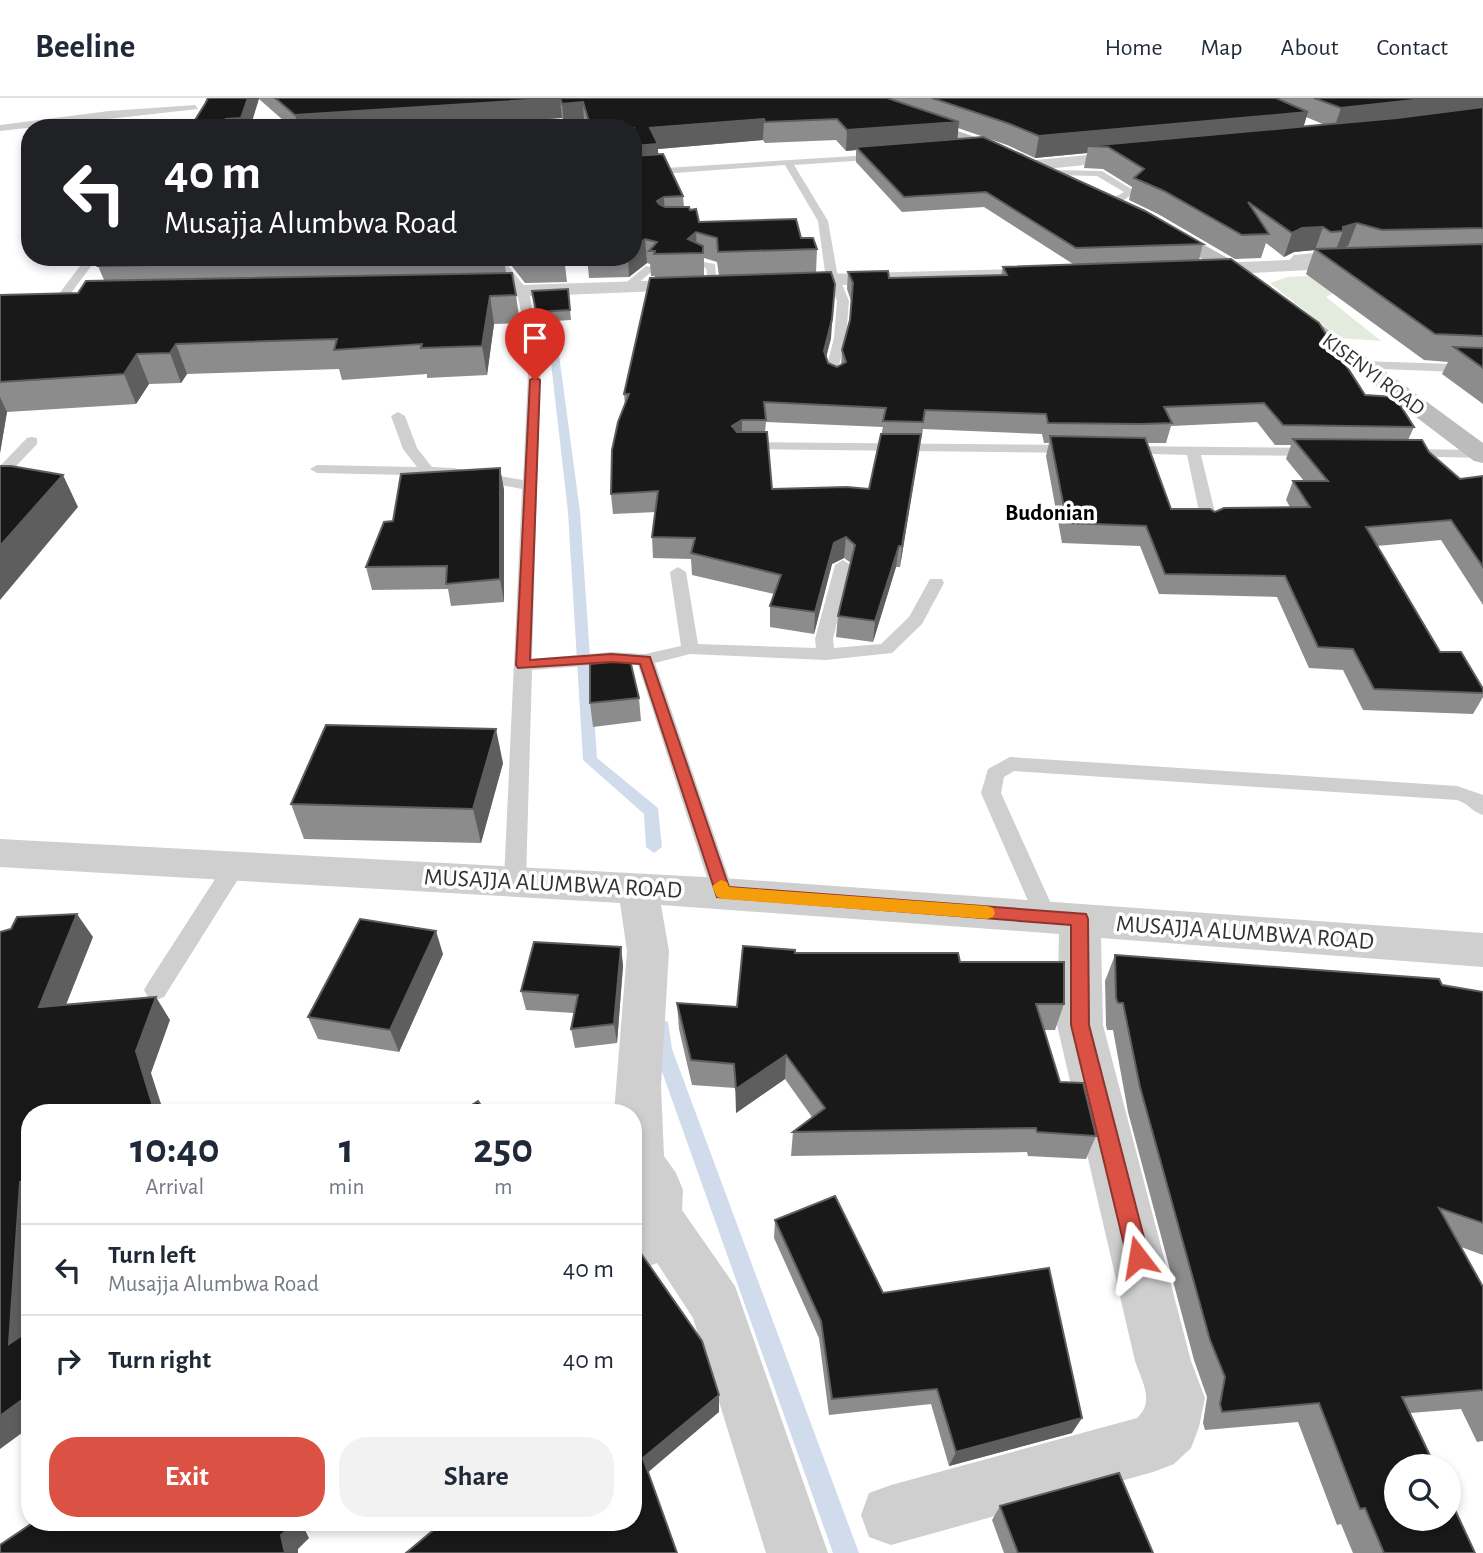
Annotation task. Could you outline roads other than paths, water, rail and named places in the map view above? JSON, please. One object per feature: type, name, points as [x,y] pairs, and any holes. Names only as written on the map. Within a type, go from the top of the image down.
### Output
[{"type":"main road","name":"KISENYI ROAD","points":[[849,98],[989,146],[1114,201],[1233,269],[1482,454]]},
{"type":"street","points":[[1044,169],[1158,153]]},
{"type":"street","points":[[1178,270],[1375,261]]},
{"type":"street","points":[[767,282],[1068,273]]},
{"type":"street","points":[[442,293],[740,283]]},
{"type":"street","points":[[36,300],[88,299]]},
{"type":"street","name":"MUSAJJA ALUMBWA ROAD","points":[[0,853],[723,892],[1483,950]]},
{"type":"street","points":[[638,888],[648,951],[638,1104]]},
{"type":"street","points":[[891,1515],[1153,1443],[1170,1427],[1176,1398],[1163,1360],[1080,1025],[1063,918]]},
{"type":"street","points":[[642,1167],[658,1190],[645,1232],[716,1305],[797,1553]]},
{"type":"lane","points":[[190,117],[197,102]]},
{"type":"lane","points":[[70,119],[197,102]]},
{"type":"lane","points":[[0,128],[21,125]]},
{"type":"lane","points":[[961,149],[989,146]]},
{"type":"lane","points":[[642,172],[892,155]]},
{"type":"lane","points":[[788,163],[823,221],[834,279],[843,301],[832,369],[835,380]]},
{"type":"lane","points":[[810,221],[823,221]]},
{"type":"lane","points":[[1340,253],[1349,252],[1375,261]]},
{"type":"lane","points":[[1290,266],[1298,257],[1315,256]]},
{"type":"lane","points":[[696,262],[711,266],[713,284]]},
{"type":"lane","points":[[61,299],[86,266]]},
{"type":"lane","points":[[502,266],[523,292],[536,353],[514,880]]},
{"type":"lane","points":[[626,288],[650,268]]},
{"type":"lane","points":[[1361,365],[1483,369]]},
{"type":"lane","points":[[398,416],[410,449],[427,471]]},
{"type":"lane","points":[[0,475],[32,441]]},
{"type":"lane","points":[[742,446],[1330,452]]},
{"type":"lane","points":[[1193,450],[1210,525]]},
{"type":"lane","points":[[1385,453],[1482,454]]},
{"type":"lane","points":[[317,469],[453,472],[531,486]]},
{"type":"lane","points":[[826,654],[824,639],[843,565]]},
{"type":"lane","points":[[678,572],[690,649]]},
{"type":"lane","points":[[523,665],[611,658],[645,660],[690,649],[826,654],[886,649],[916,620],[936,583]]},
{"type":"lane","points":[[645,660],[723,892]]},
{"type":"lane","points":[[1063,918],[991,793],[995,775],[1010,764],[1457,793],[1474,798],[1483,808]]},
{"type":"lane","points":[[156,990],[236,865]]},
{"type":"waterway","points":[[548,302],[574,512],[590,760],[652,812],[654,847]]},
{"type":"waterway","points":[[661,1027],[663,1049],[846,1553]]},
{"type":"district","name":"Budonian","points":[[1050,512]]}]
